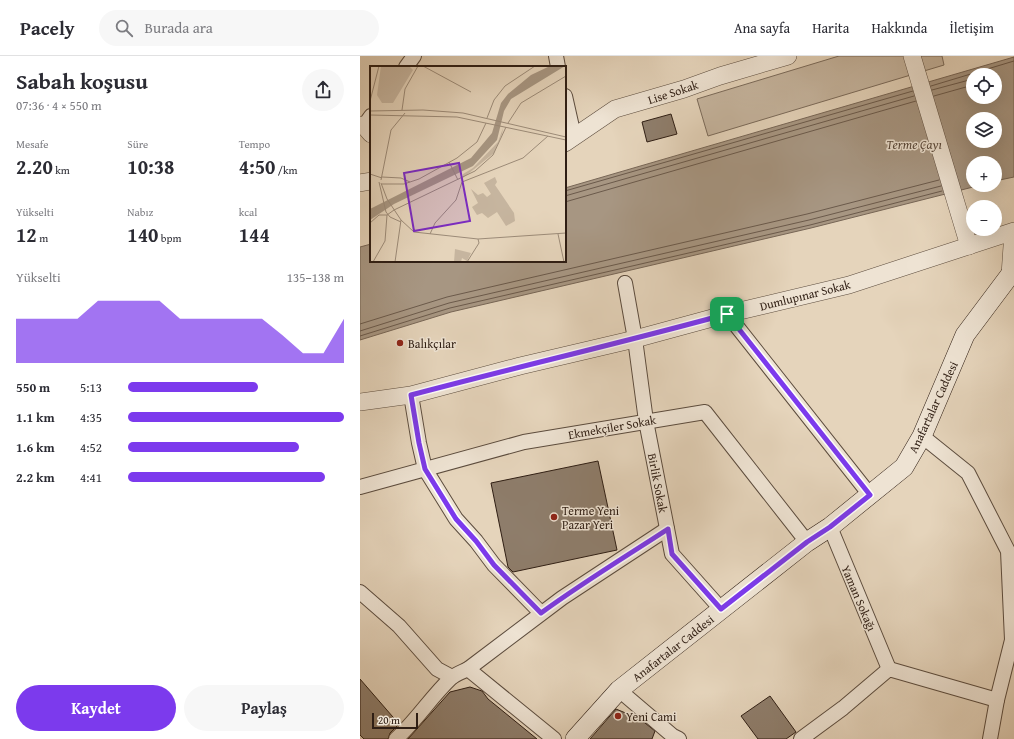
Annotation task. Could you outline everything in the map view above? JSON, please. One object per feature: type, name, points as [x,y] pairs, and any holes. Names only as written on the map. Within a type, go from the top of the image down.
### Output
[{"type":"main road","name":"Anafartalar Caddesi","points":[[575,739],[619,690],[807,542],[830,527],[904,467],[922,436],[965,335],[1012,274]]},
{"type":"street","points":[[407,66],[414,56]]},
{"type":"street","points":[[556,56],[558,66]]},
{"type":"street","name":"Lise Sokak","points":[[570,139],[615,109],[684,89],[720,76],[786,56]]},
{"type":"street","points":[[912,56],[969,246]]},
{"type":"street","points":[[566,105],[570,139]]},
{"type":"street","points":[[360,183],[370,181]]},
{"type":"street","points":[[1012,274],[1014,231]]},
{"type":"street","name":"Dumlupınar Sokak","points":[[360,402],[411,395],[520,366],[635,339],[727,314],[849,285],[1014,231]]},
{"type":"street","name":"Birlik Sokak","points":[[625,283],[635,339],[646,421],[672,554],[721,609]]},
{"type":"street","points":[[727,314],[870,495]]},
{"type":"street","points":[[411,395],[425,469],[456,519],[476,541],[494,565],[541,613]]},
{"type":"street","name":"Ekmekçiler Sokak","points":[[360,487],[524,442],[705,412],[807,542]]},
{"type":"street","points":[[922,436],[968,473],[1008,551],[1013,644],[997,700],[990,739]]},
{"type":"street","name":"Yaman Sokağı","points":[[830,527],[889,669]]},
{"type":"street","points":[[396,739],[452,677],[468,668],[585,582],[668,529]]},
{"type":"street","points":[[360,592],[399,626],[437,669],[452,677]]},
{"type":"street","points":[[468,668],[554,739]]},
{"type":"street","points":[[801,739],[843,708],[889,669],[997,700]]},
{"type":"street","points":[[619,690],[673,736],[679,739]]},
{"type":"shaded area","points":[[839,56],[942,56],[944,65],[708,136],[697,99]]},
{"type":"water","name":"Terme Çayı","points":[[1014,57],[1014,177],[1002,180],[1002,156],[966,156],[966,189],[811,228],[451,312],[360,340],[360,247],[370,244],[370,262],[566,262],[566,188],[966,71],[966,104],[1002,104],[1002,68],[976,68]]},
{"type":"building","points":[[671,114],[677,134],[647,142],[642,122]]},
{"type":"building","name":"Terme Yeni Pazar Yeri","points":[[598,461],[617,550],[513,572],[508,567],[491,483]]},
{"type":"building","points":[[360,679],[399,724],[390,733],[388,739],[364,739],[360,735]]},
{"type":"building","points":[[470,687],[482,691],[488,699],[537,739],[408,739],[450,692]]},
{"type":"building","points":[[770,696],[796,732],[786,739],[758,739],[741,716]]},
{"type":"building","name":"Yeni Cami","points":[[616,709],[640,719],[655,731],[652,739],[590,739]]},
{"type":"place","name":"Balıkçılar","points":[[400,343]]},
{"type":"place","name":"Terme Yeni Pazar Yeri","points":[[554,517]]},
{"type":"place","name":"Yeni Cami","points":[[618,716]]},
{"type":"route","points":[[727,314],[870,495],[721,609],[672,554],[668,529],[585,582],[541,613],[494,565],[476,541],[456,519],[425,469],[411,395],[520,366],[635,339],[727,314]]}]
